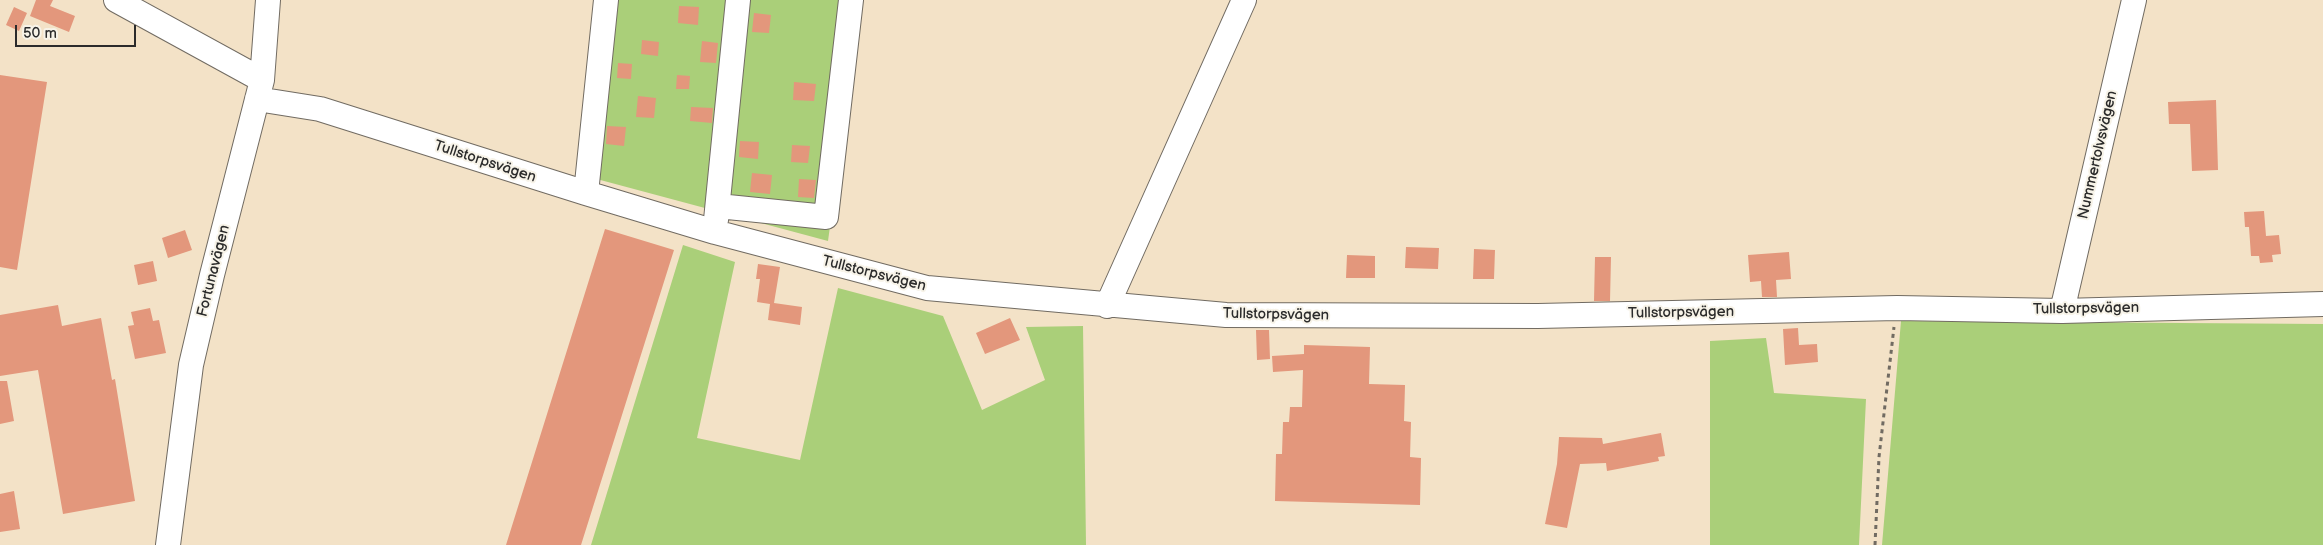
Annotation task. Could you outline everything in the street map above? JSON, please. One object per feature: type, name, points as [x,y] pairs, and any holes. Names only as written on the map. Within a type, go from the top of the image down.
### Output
[{"type":"street","name":"Tullstorpsvägen","points":[[116,0],[260,90],[586,194],[715,232],[927,288],[1107,306],[1226,315],[1508,316],[1897,308],[2062,311],[2323,304]]},
{"type":"street","name":"Fortunavägen","points":[[168,545],[191,366],[212,275],[260,90],[268,0]]},
{"type":"street","points":[[586,194],[606,0]]},
{"type":"street","points":[[715,232],[738,0]]},
{"type":"street","points":[[718,206],[826,217],[851,0]]},
{"type":"street","points":[[1107,306],[1244,0]]},
{"type":"street","name":"Nummertolvsvägen","points":[[2062,311],[2134,0]]},
{"type":"path","points":[[1875,545],[1879,458],[1897,308]]},
{"type":"green space","points":[[595,0],[861,0],[828,241],[578,174]]},
{"type":"green space","points":[[683,245],[735,262],[697,438],[800,460],[838,288],[943,316],[982,410],[1045,380],[1026,327],[1083,326],[1086,545],[591,545]]},
{"type":"green space","points":[[1901,321],[2323,324],[2323,545],[1882,545]]},
{"type":"green space","points":[[1766,338],[1774,393],[1866,399],[1859,545],[1710,545],[1710,341]]},
{"type":"building","points":[[36,0],[53,0],[50,6],[75,16],[69,32],[30,16]]},
{"type":"building","points":[[679,6],[699,7],[698,25],[678,23]]},
{"type":"building","points":[[14,7],[27,13],[19,31],[6,25]]},
{"type":"building","points":[[754,13],[771,15],[769,33],[752,32]]},
{"type":"building","points":[[642,40],[659,42],[658,56],[641,54]]},
{"type":"building","points":[[702,41],[718,43],[716,63],[700,62]]},
{"type":"building","points":[[618,63],[632,64],[631,79],[617,78]]},
{"type":"building","points":[[0,75],[47,82],[17,270],[0,267]]},
{"type":"building","points":[[677,75],[690,76],[689,89],[676,89]]},
{"type":"building","points":[[794,82],[816,84],[814,101],[793,100]]},
{"type":"building","points":[[638,96],[656,98],[654,118],[636,117]]},
{"type":"building","points":[[2216,100],[2218,170],[2192,171],[2190,124],[2169,124],[2168,102]]},
{"type":"building","points":[[691,107],[713,108],[712,123],[690,121]]},
{"type":"building","points":[[607,126],[626,127],[624,146],[606,144]]},
{"type":"building","points":[[740,141],[759,142],[758,159],[739,157]]},
{"type":"building","points":[[792,145],[810,146],[808,163],[791,162]]},
{"type":"building","points":[[752,173],[772,175],[770,194],[750,192]]},
{"type":"building","points":[[799,179],[816,180],[814,198],[798,197]]},
{"type":"building","points":[[2264,211],[2266,236],[2279,235],[2281,254],[2272,255],[2273,262],[2260,263],[2259,256],[2251,256],[2249,227],[2245,227],[2244,212]]},
{"type":"building","points":[[605,229],[674,250],[581,545],[506,545]]},
{"type":"building","points":[[185,230],[192,250],[168,258],[162,238]]},
{"type":"building","points":[[1406,247],[1439,248],[1438,269],[1405,268]]},
{"type":"building","points":[[1474,249],[1495,250],[1494,279],[1473,279]]},
{"type":"building","points":[[1789,252],[1791,279],[1776,280],[1777,297],[1762,297],[1761,281],[1750,282],[1748,255]]},
{"type":"building","points":[[1347,255],[1375,256],[1375,278],[1346,278]]},
{"type":"building","points":[[1595,257],[1611,257],[1610,301],[1594,301]]},
{"type":"building","points":[[153,261],[157,281],[138,285],[134,265]]},
{"type":"building","points":[[758,264],[780,267],[774,303],[802,307],[800,325],[768,320],[770,304],[757,302],[760,279],[756,279]]},
{"type":"building","points":[[58,305],[62,326],[101,318],[112,380],[115,379],[135,501],[63,514],[38,370],[0,376],[0,315]]},
{"type":"building","points":[[150,308],[153,321],[159,320],[166,353],[135,359],[128,326],[134,325],[131,312]]},
{"type":"building","points":[[1010,318],[1020,340],[985,354],[976,333]]},
{"type":"building","points":[[1798,328],[1799,345],[1817,344],[1818,362],[1785,365],[1783,329]]},
{"type":"building","points":[[1256,330],[1269,330],[1270,359],[1257,360]]},
{"type":"building","points":[[1304,345],[1370,347],[1369,384],[1405,385],[1404,421],[1411,422],[1410,457],[1421,458],[1420,505],[1275,501],[1276,454],[1282,454],[1283,422],[1289,422],[1290,407],[1302,407],[1303,370],[1273,372],[1272,356],[1304,354]]},
{"type":"building","points":[[0,381],[7,381],[14,421],[0,424]]},
{"type":"building","points":[[1661,433],[1665,456],[1658,457],[1659,461],[1607,471],[1606,463],[1580,464],[1567,528],[1545,524],[1557,464],[1559,437],[1602,438],[1603,444]]},
{"type":"building","points":[[14,491],[20,529],[0,532],[0,494]]}]
